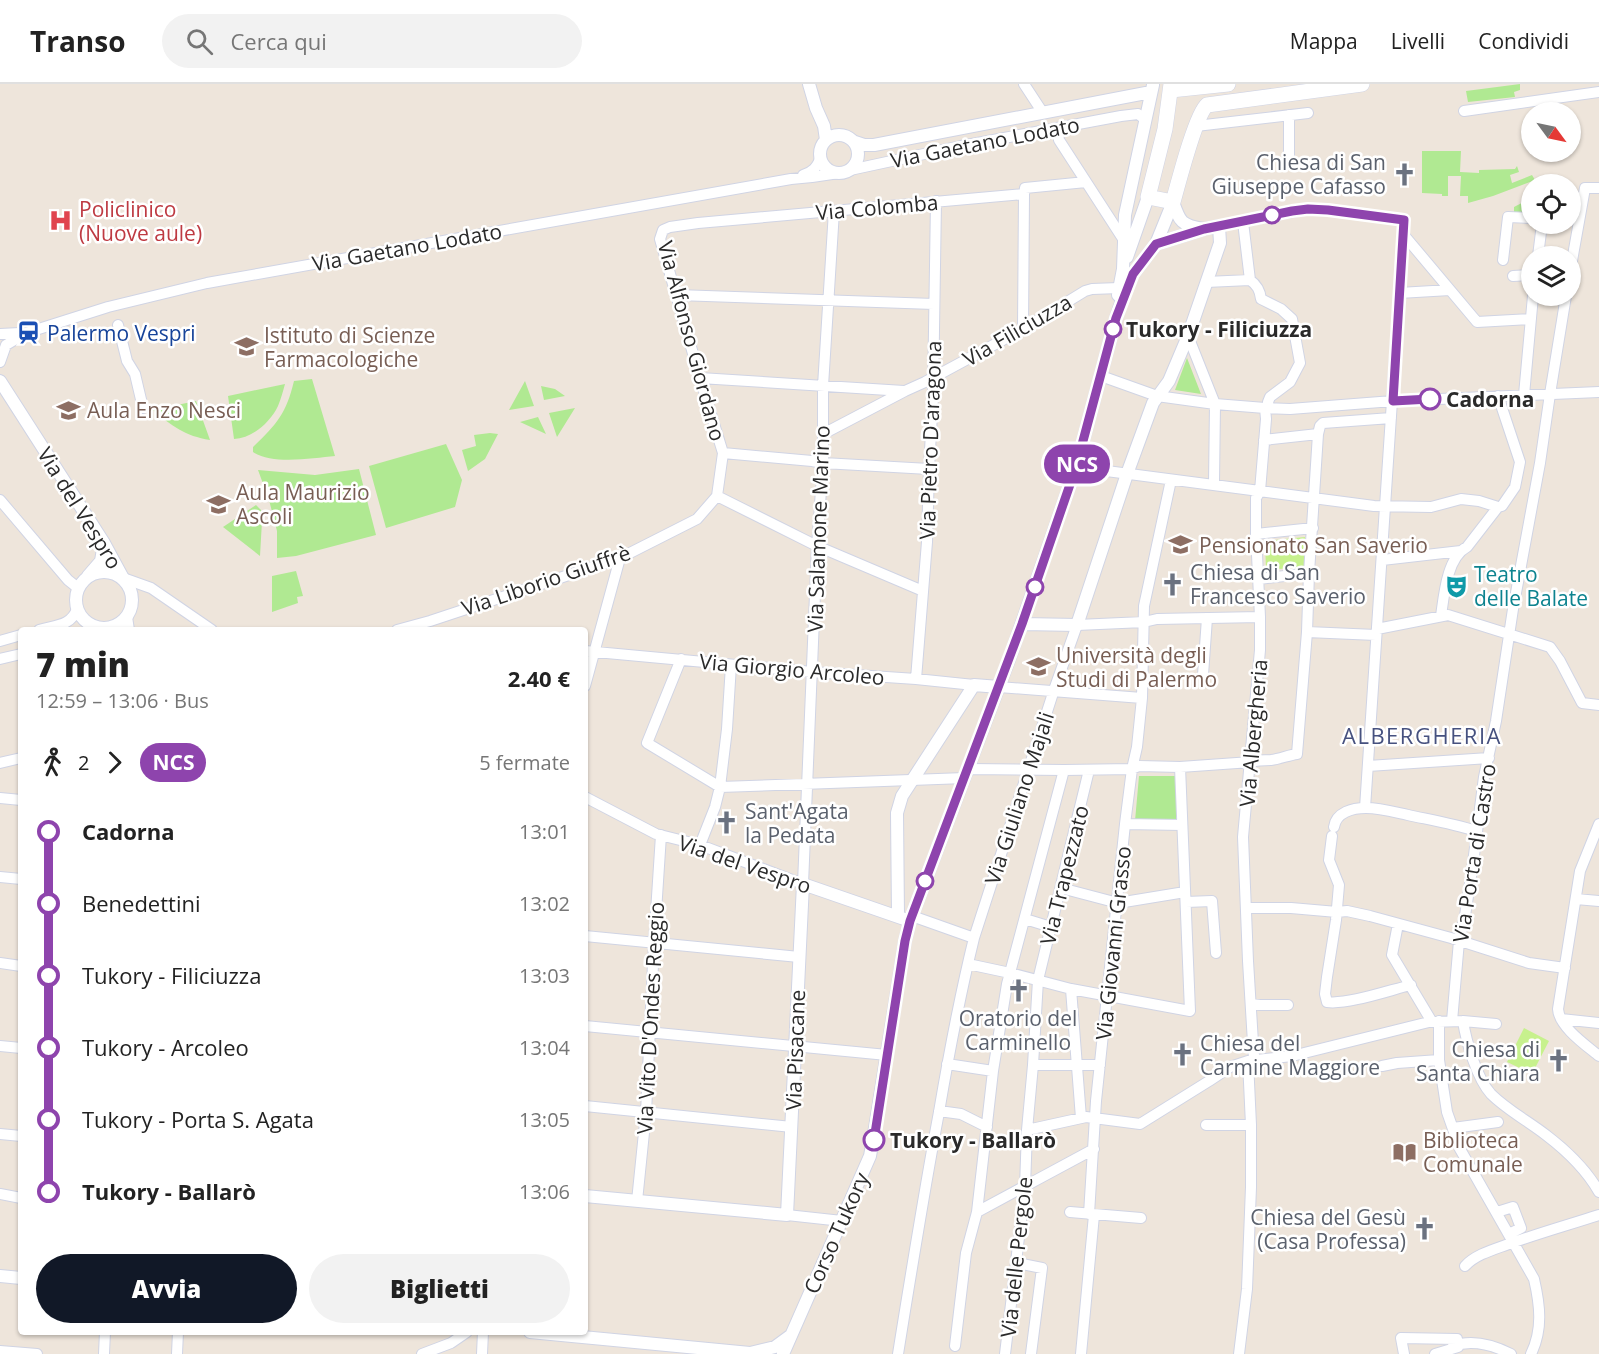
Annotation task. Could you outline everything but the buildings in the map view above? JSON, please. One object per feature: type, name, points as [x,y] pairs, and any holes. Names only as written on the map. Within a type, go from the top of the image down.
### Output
[{"type":"main road","points":[[1171,87],[1228,84]]},
{"type":"main road","name":"Corso Tukory","points":[[1173,202],[1196,126],[1203,108],[1207,105],[1362,84]]},
{"type":"main road","name":"Corso Tukory","points":[[1148,197],[1165,129],[1171,87]]},
{"type":"main road","points":[[1148,197],[1173,202]]},
{"type":"street","points":[[809,84],[824,126],[826,140]]},
{"type":"street","points":[[1024,84],[1043,112]]},
{"type":"street","name":"Via Gaetano Lodato","points":[[855,142],[874,145],[1116,99],[1152,88]]},
{"type":"street","name":"Corso Tukory","points":[[1116,318],[1123,269],[1125,215],[1152,88]]},
{"type":"street","points":[[1464,111],[1599,92]]},
{"type":"street","points":[[1116,99],[1122,106],[1121,116]]},
{"type":"street","points":[[816,108],[839,135]]},
{"type":"street","points":[[1196,126],[1308,113]]},
{"type":"street","name":"Via Gaetano Lodato","points":[[0,362],[1,339],[108,307],[207,283],[812,177],[1121,116],[1138,114],[1146,120]]},
{"type":"street","points":[[1289,115],[1289,155]]},
{"type":"street","points":[[1063,127],[1058,133],[1059,140],[1125,242]]},
{"type":"street","points":[[839,135],[845,135],[855,142],[857,147],[858,157],[854,166],[844,171],[827,168],[821,157],[822,145],[826,140],[839,135]]},
{"type":"street","name":"Via Gaetano Lodato","points":[[791,179],[813,170],[821,157]]},
{"type":"street","name":"Via Colomba","points":[[663,230],[698,223],[1024,194],[1025,188],[1086,182]]},
{"type":"street","points":[[1575,246],[1585,188],[1599,188]]},
{"type":"street","points":[[1023,329],[1024,194]]},
{"type":"street","name":"Corso Tukory","points":[[1123,269],[1148,197]]},
{"type":"street","name":"Via Pietro D'aragona","points":[[916,679],[927,542],[936,201]]},
{"type":"street","points":[[1173,202],[1183,224],[1204,229]]},
{"type":"street","name":"Corso Tukory","points":[[907,918],[966,774],[1022,624],[1076,467],[1116,318],[1133,274],[1156,244],[1173,202]]},
{"type":"street","points":[[1143,214],[1150,238],[1156,244],[1204,229],[1308,209],[1404,220],[1365,808]]},
{"type":"street","name":"Via Salamone Marino","points":[[803,884],[817,546],[823,463],[823,386],[834,211]]},
{"type":"street","points":[[1503,260],[1508,217],[1521,218]]},
{"type":"street","points":[[1243,222],[1250,280]]},
{"type":"street","points":[[1077,626],[1153,403],[1169,381],[1188,336],[1220,243],[1219,226]]},
{"type":"street","name":"Via Alfonso Giordano","points":[[663,230],[660,238],[723,453]]},
{"type":"street","points":[[1403,234],[1477,322],[1531,319]]},
{"type":"street","points":[[1513,276],[1521,276]]},
{"type":"street","points":[[1206,282],[1250,280],[1256,284],[1261,299],[1281,309],[1292,319],[1300,363],[1290,382],[1270,397],[1267,408]]},
{"type":"street","name":"Via Filiciuzza","points":[[823,434],[904,391],[932,379],[1023,329],[1085,291],[1119,288]]},
{"type":"street","points":[[1399,293],[1450,290]]},
{"type":"street","points":[[677,295],[934,304]]},
{"type":"street","points":[[1524,395],[1532,306]]},
{"type":"street","name":"Via Porta di Castro","points":[[1564,306],[1540,463],[1476,831],[1460,941],[1458,1021],[1472,1058],[1489,1092],[1512,1112],[1546,1135],[1583,1168],[1599,1192]]},
{"type":"street","points":[[118,325],[128,361],[135,374],[142,408]]},
{"type":"street","points":[[1188,336],[1215,404],[1214,484]]},
{"type":"street","points":[[0,368],[3,386]]},
{"type":"street","points":[[1101,376],[1157,396],[1215,404],[1290,409],[1393,401],[1599,392]]},
{"type":"street","points":[[700,378],[904,391]]},
{"type":"street","name":"Via del Vespro","points":[[3,386],[104,543],[123,578],[151,588],[208,627]]},
{"type":"street","points":[[1382,560],[1461,550],[1467,547],[1498,507],[1502,506],[1515,487],[1520,462],[1498,396]]},
{"type":"street","name":"Via Albergheria","points":[[1239,1354],[1247,1289],[1251,1187],[1251,1004],[1244,837],[1258,680],[1260,617],[1256,498],[1260,490],[1267,408]]},
{"type":"street","points":[[681,659],[647,743],[720,787],[911,780],[1029,769],[1180,767],[1251,762],[1259,759],[1273,760],[1297,754],[1320,426],[1323,423],[1391,418]]},
{"type":"street","points":[[1264,440],[1318,434]]},
{"type":"street","points":[[923,591],[817,546],[717,496],[723,453],[823,463],[929,469]]},
{"type":"street","points":[[1076,467],[1385,507],[1431,507],[1461,499],[1479,501],[1498,507]]},
{"type":"street","name":"Via Giovanni Grasso","points":[[1081,1354],[1100,1065],[1125,824],[1142,698],[1144,606],[1171,480]]},
{"type":"street","name":"Via Liborio Giuffrè","points":[[431,625],[620,558],[697,519],[717,496]]},
{"type":"street","points":[[0,500],[68,580],[78,588]]},
{"type":"street","points":[[1256,534],[1313,528]]},
{"type":"street","points":[[97,627],[88,623],[80,614],[76,598],[78,588],[101,561],[104,543]]},
{"type":"street","points":[[1441,616],[1444,592],[1454,560],[1461,550]]},
{"type":"street","points":[[589,651],[620,558]]},
{"type":"street","points":[[88,576],[97,572],[115,573],[123,578],[130,587],[132,597],[128,624],[110,627]]},
{"type":"street","points":[[1259,579],[1309,573]]},
{"type":"street","points":[[50,627],[69,622],[77,609]]},
{"type":"street","points":[[1307,632],[1377,632],[1448,615],[1550,647],[1582,703],[1599,705]]},
{"type":"street","points":[[1022,624],[1077,626],[1144,622],[1157,619],[1260,617]]},
{"type":"street","points":[[1203,675],[1207,618]]},
{"type":"street","name":"Via Giuliano Majali","points":[[898,1354],[947,1064],[974,938],[1077,626]]},
{"type":"street","points":[[0,641],[18,636]]},
{"type":"street","name":"Via Giorgio Arcoleo","points":[[589,651],[999,687]]},
{"type":"street","points":[[0,659],[18,655]]},
{"type":"street","points":[[700,845],[720,787],[731,665]]},
{"type":"street","name":"Corso Tukory","points":[[783,1354],[870,1156],[876,1128],[907,918],[897,813],[911,780],[974,685]]},
{"type":"street","points":[[999,687],[1142,698]]},
{"type":"street","points":[[1368,766],[1489,758]]},
{"type":"street","points":[[0,763],[18,759]]},
{"type":"street","points":[[968,964],[1071,989],[1190,1011],[1180,767]]},
{"type":"street","points":[[955,1346],[966,1253],[977,1212],[993,1071],[1007,984],[1064,770]]},
{"type":"street","name":"Via Trapezzato","points":[[1038,980],[1089,770]]},
{"type":"street","points":[[0,798],[18,800]]},
{"type":"street","name":"Via del Vespro","points":[[588,798],[661,835],[700,845],[803,884],[907,918]]},
{"type":"street","points":[[1411,985],[1346,1001],[1327,1002],[1325,994],[1339,885],[1329,860],[1334,827],[1340,814],[1365,808],[1385,810],[1476,831]]},
{"type":"street","points":[[1125,824],[1182,825]]},
{"type":"street","points":[[1599,824],[1580,871],[1558,1009],[1561,1019],[1574,1035],[1599,1056]]},
{"type":"street","name":"Via Vito D'Ondes Reggio","points":[[637,1201],[646,1113],[661,835]]},
{"type":"street","points":[[0,877],[18,879]]},
{"type":"street","name":"Via Pisacane","points":[[787,1215],[803,884]]},
{"type":"street","points":[[1061,888],[1118,903],[1186,897],[1212,901],[1216,953]]},
{"type":"street","points":[[1576,899],[1599,901]]},
{"type":"street","points":[[1246,908],[1347,911],[1460,941],[1529,963],[1565,968]]},
{"type":"street","points":[[907,918],[974,938]]},
{"type":"street","points":[[1025,919],[1052,927]]},
{"type":"street","points":[[1398,924],[1392,955],[1436,1022],[1447,1112],[1460,1149],[1534,1279],[1540,1301],[1539,1330],[1537,1343],[1531,1354]]},
{"type":"street","points":[[588,936],[799,957]]},
{"type":"street","points":[[0,963],[18,966]]},
{"type":"street","name":"Via delle Pergole","points":[[1005,1354],[1025,1187],[1038,980]]},
{"type":"street","points":[[1071,989],[1081,1119]]},
{"type":"street","points":[[1251,1004],[1288,1005]]},
{"type":"street","points":[[1561,1019],[1599,1023]]},
{"type":"street","points":[[1027,1130],[1096,1117],[1140,1124],[1230,1067],[1251,1060],[1292,1056],[1436,1022],[1496,1024]]},
{"type":"street","points":[[588,1026],[887,1055]]},
{"type":"street","points":[[0,1046],[18,1048]]},
{"type":"street","points":[[1382,1066],[1439,1060]]},
{"type":"street","points":[[947,1064],[993,1071]]},
{"type":"street","points":[[1033,1065],[1100,1065]]},
{"type":"street","points":[[588,1106],[792,1127]]},
{"type":"street","points":[[939,1111],[961,1114],[987,1127]]},
{"type":"street","points":[[1452,1128],[1498,1122]]},
{"type":"street","points":[[1206,1125],[1251,1125]]},
{"type":"street","points":[[0,1134],[18,1136]]},
{"type":"street","points":[[977,1212],[1094,1149]]},
{"type":"street","points":[[0,1194],[18,1197]]},
{"type":"street","points":[[588,1196],[842,1221]]},
{"type":"street","points":[[1497,1212],[1513,1207],[1521,1228],[1512,1238]]},
{"type":"street","points":[[1070,1212],[1141,1218]]},
{"type":"street","points":[[1465,1266],[1468,1262],[1512,1238],[1599,1215]]},
{"type":"street","points":[[1017,1263],[1042,1268],[1031,1354]]},
{"type":"street","points":[[0,1276],[18,1278]]},
{"type":"street","points":[[104,1354],[105,1335]]},
{"type":"street","points":[[177,1354],[178,1335]]},
{"type":"street","points":[[422,1354],[451,1343],[463,1335]]},
{"type":"street","points":[[482,1354],[483,1335]]},
{"type":"street","points":[[561,1335],[751,1354],[775,1347],[791,1335]]},
{"type":"street","points":[[1404,1354],[1401,1338],[1457,1339],[1458,1344]]},
{"type":"street","points":[[1435,1354],[1458,1347],[1458,1344]]},
{"type":"street","points":[[1431,1354],[1458,1344],[1484,1344],[1496,1346],[1510,1354]]},
{"type":"street","points":[[0,1351],[38,1354]]},
{"type":"green space","points":[[1520,84],[1520,90],[1514,92],[1515,97],[1468,102],[1466,91]]},
{"type":"green space","points":[[1422,151],[1461,151],[1460,172],[1479,173],[1479,170],[1515,169],[1517,166],[1519,172],[1510,175],[1512,183],[1521,179],[1521,185],[1468,203],[1468,196],[1460,196],[1461,176],[1448,176],[1448,196],[1422,193]]},
{"type":"green space","points":[[1521,203],[1521,212],[1514,212],[1514,207]]},
{"type":"green space","points":[[1187,358],[1201,394],[1175,390]]},
{"type":"green space","points":[[312,379],[335,456],[281,460],[253,452],[253,447],[274,425],[284,410],[294,381]]},
{"type":"green space","points":[[525,381],[534,406],[509,410]]},
{"type":"green space","points":[[285,384],[275,412],[265,424],[254,433],[234,439],[228,396]]},
{"type":"green space","points":[[541,386],[555,389],[565,396],[544,400]]},
{"type":"green space","points":[[196,401],[210,440],[179,430],[153,410]]},
{"type":"green space","points":[[575,408],[557,437],[549,413]]},
{"type":"green space","points":[[538,417],[546,434],[520,422]]},
{"type":"green space","points":[[498,434],[485,459],[468,471],[462,450],[476,446],[474,435]]},
{"type":"green space","points":[[446,444],[462,480],[455,507],[386,528],[369,466]]},
{"type":"green space","points":[[359,469],[376,535],[296,556],[277,558],[277,531],[258,470],[315,475]]},
{"type":"green space","points":[[256,505],[261,510],[262,521],[260,556],[223,527]]},
{"type":"green space","points":[[1305,537],[1304,567],[1266,570],[1265,541]]},
{"type":"green space","points":[[296,571],[303,596],[297,597],[298,603],[272,612],[272,576]]},
{"type":"green space","points":[[1139,776],[1176,776],[1176,820],[1135,821]]},
{"type":"green space","points":[[1524,1028],[1549,1041],[1532,1074],[1507,1062]]},
{"type":"bus line","name":"NCS","points":[[874,1140],[910,921],[1022,624],[1076,467],[1116,318],[1133,274],[1156,244],[1204,229],[1292,211],[1328,210],[1404,220],[1393,401],[1430,399]]},
{"type":"place","name":"Chiesa di San Giuseppe Cafasso","points":[[1404,174]]},
{"type":"place","name":"Policlinico (Nuove aule)","points":[[61,221]]},
{"type":"place","name":"Tukory - Filiciuzza","points":[[1113,329]]},
{"type":"place","name":"Palermo Vespri","points":[[29,333]]},
{"type":"place","name":"Istituto di Scienze Farmacologiche","points":[[246,347]]},
{"type":"place","name":"Cadorna","points":[[1430,399]]},
{"type":"place","name":"Aula Enzo Nesci","points":[[69,410]]},
{"type":"place","name":"Aula Maurizio Ascoli","points":[[218,504]]},
{"type":"place","name":"Pensionato San Saverio","points":[[1181,545]]},
{"type":"place","name":"Chiesa di San Francesco Saverio","points":[[1172,584]]},
{"type":"place","name":"Teatro delle Balate","points":[[1456,586]]},
{"type":"place","name":"Università degli Studi di Palermo","points":[[1038,667]]},
{"type":"place","name":"Sant'Agata la Pedata","points":[[727,823]]},
{"type":"place","name":"Oratorio del Carminello","points":[[1018,990]]},
{"type":"place","name":"Chiesa del Carmine Maggiore","points":[[1182,1055]]},
{"type":"place","name":"Chiesa di Santa Chiara","points":[[1558,1061]]},
{"type":"place","name":"Tukory - Ballarò","points":[[874,1140]]},
{"type":"place","name":"Biblioteca Comunale","points":[[1405,1152]]},
{"type":"place","name":"Chiesa del Gesù (Casa Professa)","points":[[1424,1229]]},
{"type":"district","name":"ALBERGHERIA","points":[[1422,735]]}]
